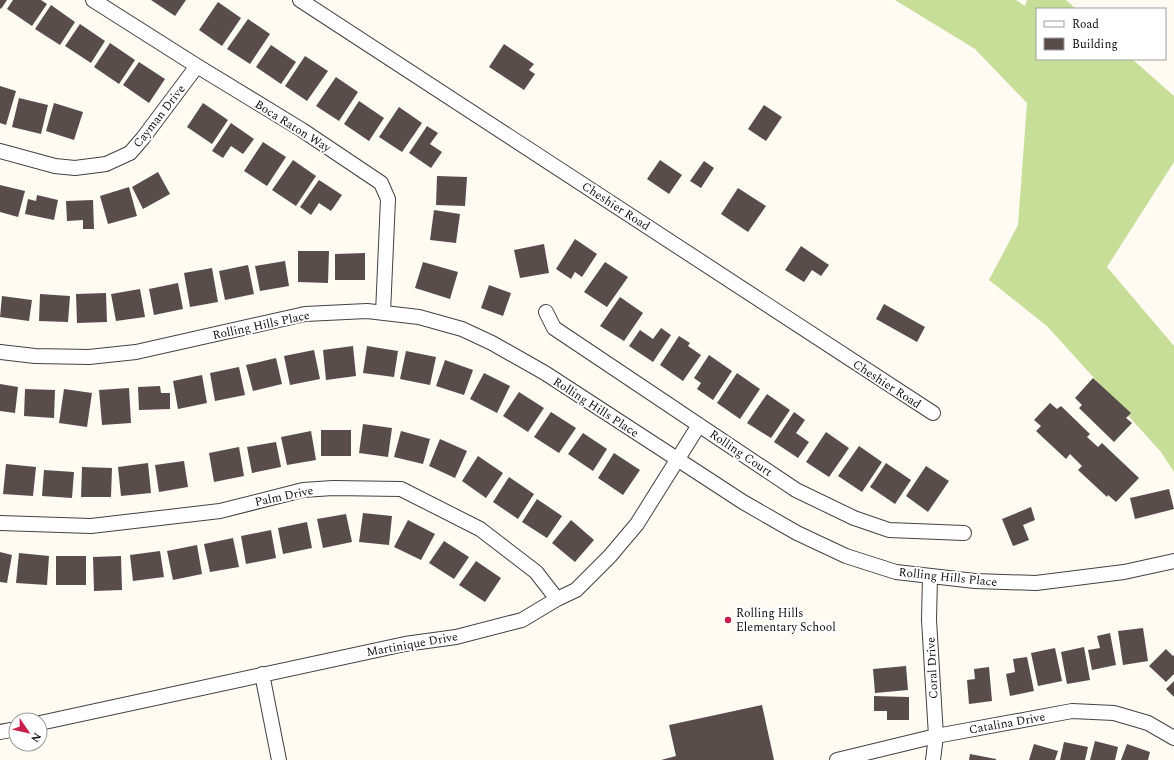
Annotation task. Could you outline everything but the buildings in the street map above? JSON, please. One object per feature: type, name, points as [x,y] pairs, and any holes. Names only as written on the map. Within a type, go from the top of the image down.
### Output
[{"type":"street","name":"Boca Raton Way","points":[[93,0],[302,130],[381,183],[388,199],[383,313]]},
{"type":"street","name":"Cheshier Road","points":[[300,0],[933,413]]},
{"type":"street","name":"Cayman Drive","points":[[0,150],[55,166],[75,168],[106,164],[130,153],[197,66]]},
{"type":"street","name":"Rolling Hills Place","points":[[0,352],[35,356],[89,357],[136,352],[305,314],[367,311],[419,317],[462,329],[492,343],[545,373],[743,502],[797,533],[846,556],[896,572],[975,581],[1036,583],[1124,572],[1174,561]]},
{"type":"street","name":"Rolling Court","points":[[546,312],[554,328],[796,490],[854,518],[889,530],[964,533]]},
{"type":"street","name":"Martinique Drive","points":[[48,721],[405,644],[456,637],[522,620],[557,599],[576,590],[610,556],[637,524],[699,425]]},
{"type":"street","name":"Palm Drive","points":[[0,523],[91,526],[220,511],[303,490],[356,488],[401,489],[480,530],[536,572],[557,599]]},
{"type":"street","name":"Coral Drive","points":[[930,576],[929,620],[936,736],[933,760]]},
{"type":"street","points":[[262,674],[279,760]]},
{"type":"street","name":"Catalina Drive","points":[[837,760],[936,736],[1072,711],[1114,713],[1148,723],[1174,738]]},
{"type":"green space","points":[[895,0],[1016,0],[1025,6],[1027,0],[1066,0],[1075,8],[1036,8],[1036,60],[1133,60],[1174,96],[1174,162],[1107,267],[1174,346],[1174,472],[1161,452],[1047,326],[989,280],[1018,225],[1027,103],[975,49]]},
{"type":"place","name":"Rolling Hills Elementary School","points":[[728,620]]}]
